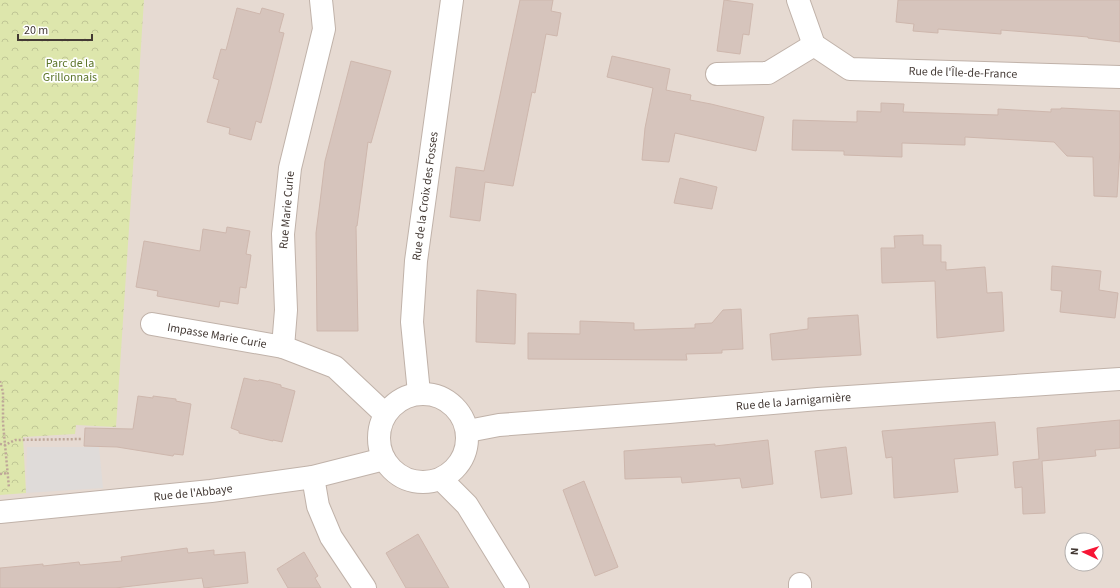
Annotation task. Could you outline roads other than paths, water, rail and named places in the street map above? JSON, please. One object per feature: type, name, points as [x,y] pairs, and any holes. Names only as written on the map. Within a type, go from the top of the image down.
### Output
[{"type":"street","name":"Rue Marie Curie","points":[[282,347],[286,310],[283,234],[290,168],[324,29],[321,0]]},
{"type":"street","name":"Rue de la Croix des Fosses","points":[[419,393],[412,322],[416,261],[452,0]]},
{"type":"street","points":[[716,74],[768,73],[814,45],[798,0]]},
{"type":"street","name":"Rue de l'Île-de-France","points":[[814,45],[850,69],[1120,78]]},
{"type":"street","name":"Impasse Marie Curie","points":[[152,324],[282,347]]},
{"type":"street","points":[[282,347],[335,367],[386,414]]},
{"type":"street","name":"Rue de la Jarnigarnière","points":[[468,431],[499,425],[818,399],[1120,379]]},
{"type":"street","points":[[419,393],[433,394],[446,398],[456,407],[464,418],[468,431],[467,446],[462,459],[454,471],[441,478],[428,482],[415,482],[392,470],[384,459],[380,450],[379,441],[380,427],[386,414],[394,404],[406,396],[419,393]]},
{"type":"street","name":"Rue de l'Abbaye","points":[[5,511],[211,491],[313,477],[384,459]]},
{"type":"street","points":[[313,477],[318,506],[331,537],[365,588]]},
{"type":"street","points":[[441,478],[467,505],[518,588]]},
{"type":"park label","name":"Parc de la Grillonnais","points":[[70,70]]}]
